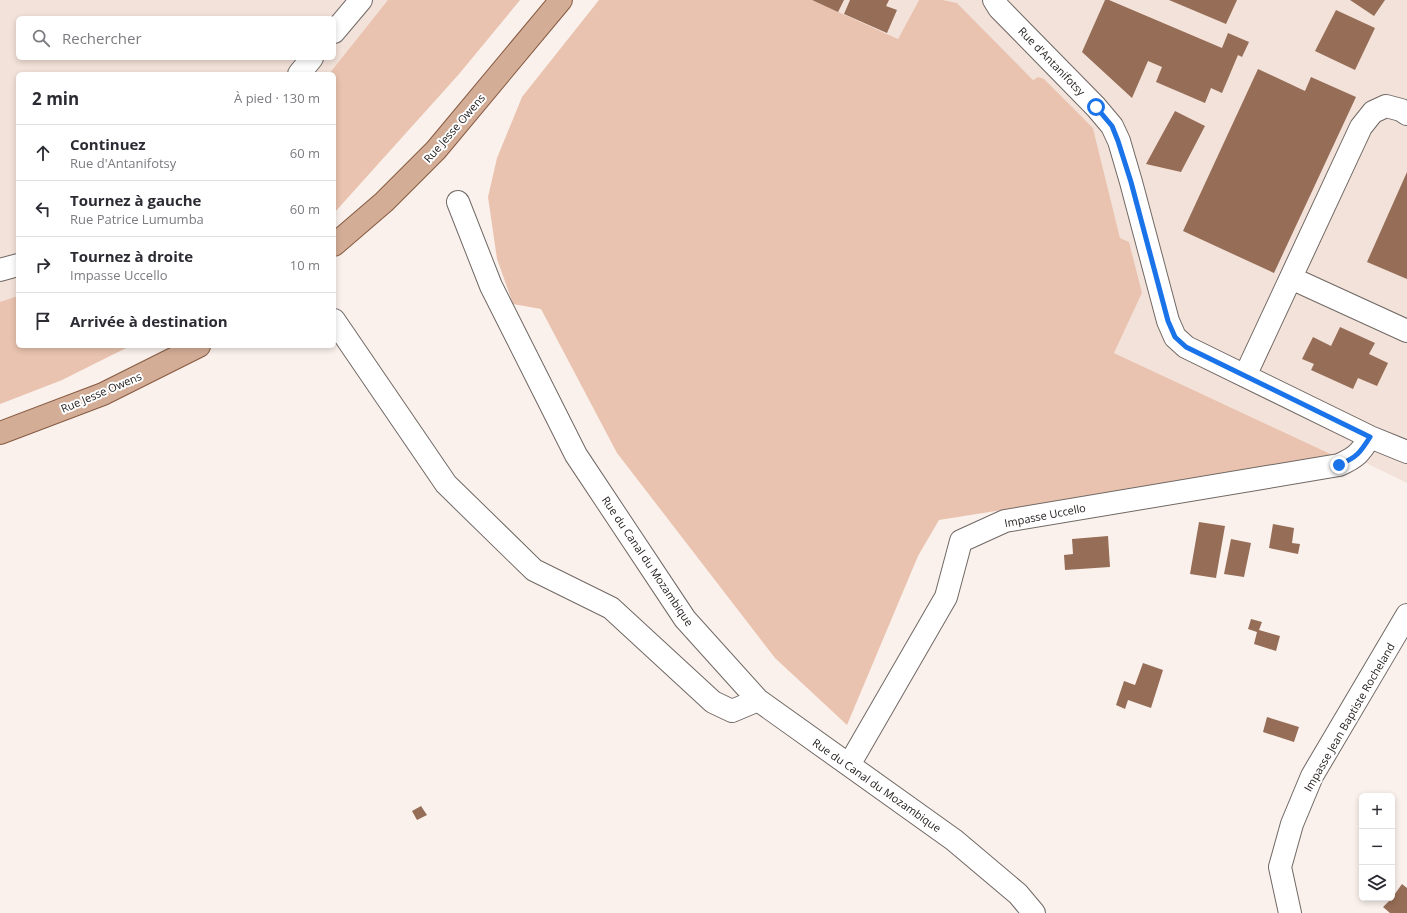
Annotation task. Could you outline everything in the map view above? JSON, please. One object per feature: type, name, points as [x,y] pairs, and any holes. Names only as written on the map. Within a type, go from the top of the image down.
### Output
[{"type":"main road","name":"Rue Jesse Owens","points":[[336,243],[384,202],[436,150],[561,0]]},
{"type":"main road","name":"Rue Jesse Owens","points":[[0,433],[103,394],[196,348]]},
{"type":"street","points":[[336,30],[361,0]]},
{"type":"street","name":"Rue d'Antanifotsy","points":[[994,0],[999,8],[1096,107],[1112,126],[1131,182],[1168,321],[1175,337],[1186,347],[1245,376]]},
{"type":"street","points":[[301,72],[310,60]]},
{"type":"street","points":[[1407,114],[1401,110],[1386,106],[1373,112],[1361,127],[1245,376],[1370,437],[1407,452]]},
{"type":"street","name":"Rue du Canal du Mozambique","points":[[458,202],[490,286],[576,455],[685,619],[758,700],[954,840],[1018,894],[1034,913]]},
{"type":"street","points":[[0,270],[16,266]]},
{"type":"street","points":[[1291,278],[1407,331]]},
{"type":"street","points":[[336,323],[446,484],[534,570],[611,608],[713,702],[732,711],[758,700]]},
{"type":"street","name":"Impasse Uccello","points":[[849,765],[946,597],[961,541],[1005,521],[1339,465],[1352,459],[1360,452],[1370,437]]},
{"type":"street","name":"Impasse Jean Baptiste Rocheland","points":[[1290,913],[1280,867],[1292,824],[1312,776],[1407,615]]},
{"type":"shaded area","points":[[0,0],[520,0],[459,74],[336,211],[336,72],[16,72],[16,348],[126,348],[62,380],[0,404]]},
{"type":"shaded area","points":[[388,0],[520,0],[459,74],[336,211],[336,72],[331,72]]},
{"type":"shaded area","points":[[599,0],[812,0],[898,39],[919,0],[943,0],[957,3],[1033,80],[1038,77],[1044,79],[1093,128],[1120,238],[1129,242],[1142,293],[1114,353],[1337,457],[939,520],[918,556],[847,725],[775,658],[617,453],[541,309],[513,304],[497,259],[488,197],[497,158],[522,97]]},
{"type":"shaded area","points":[[812,0],[919,0],[898,39]]},
{"type":"shaded area","points":[[943,0],[1407,0],[1407,483],[1362,461],[1337,457],[1114,353],[1142,293],[1120,238],[1093,128],[1038,77],[1033,80],[957,3]]},
{"type":"shaded area","points":[[16,297],[16,348],[126,348],[62,380],[0,404],[0,302]]},
{"type":"building","points":[[812,0],[844,0],[838,12]]},
{"type":"building","points":[[850,0],[889,0],[886,6],[897,10],[887,33],[844,14]]},
{"type":"building","points":[[1105,0],[1109,0],[1222,48],[1228,33],[1249,42],[1242,57],[1238,55],[1222,93],[1211,88],[1205,103],[1156,82],[1162,67],[1148,61],[1132,98],[1082,52]]},
{"type":"building","points":[[1169,0],[1237,0],[1226,24]]},
{"type":"building","points":[[1350,0],[1385,0],[1374,16]]},
{"type":"building","points":[[1336,10],[1375,28],[1355,70],[1315,51]]},
{"type":"building","points":[[1258,69],[1305,91],[1311,77],[1356,97],[1274,273],[1183,231]]},
{"type":"building","points":[[1175,111],[1205,126],[1181,172],[1146,164]]},
{"type":"building","points":[[1407,172],[1407,279],[1367,262]]},
{"type":"building","points":[[1340,327],[1375,343],[1369,354],[1388,363],[1377,386],[1358,378],[1353,389],[1311,370],[1314,364],[1302,359],[1313,337],[1331,346]]},
{"type":"building","points":[[1199,522],[1225,526],[1216,578],[1190,574]]},
{"type":"building","points":[[1273,524],[1294,528],[1292,543],[1300,544],[1298,554],[1269,548]]},
{"type":"building","points":[[1108,536],[1110,567],[1065,570],[1064,555],[1073,554],[1072,539]]},
{"type":"building","points":[[1231,539],[1251,543],[1244,577],[1224,574]]},
{"type":"building","points":[[1251,619],[1262,622],[1259,630],[1280,636],[1276,651],[1254,644],[1257,632],[1248,629]]},
{"type":"building","points":[[1143,663],[1163,670],[1151,708],[1128,700],[1125,709],[1116,705],[1124,681],[1135,685]]},
{"type":"building","points":[[1267,717],[1299,727],[1294,742],[1263,732]]},
{"type":"building","points":[[421,806],[427,815],[417,820],[412,811]]},
{"type":"building","points":[[1402,884],[1407,888],[1407,913],[1390,913],[1383,907],[1389,901],[1395,901],[1395,894]]},
{"type":"route","points":[[1096,107],[1112,126],[1118,141],[1131,182],[1168,321],[1175,337],[1186,347],[1370,437],[1360,452],[1352,459],[1339,465]]}]
